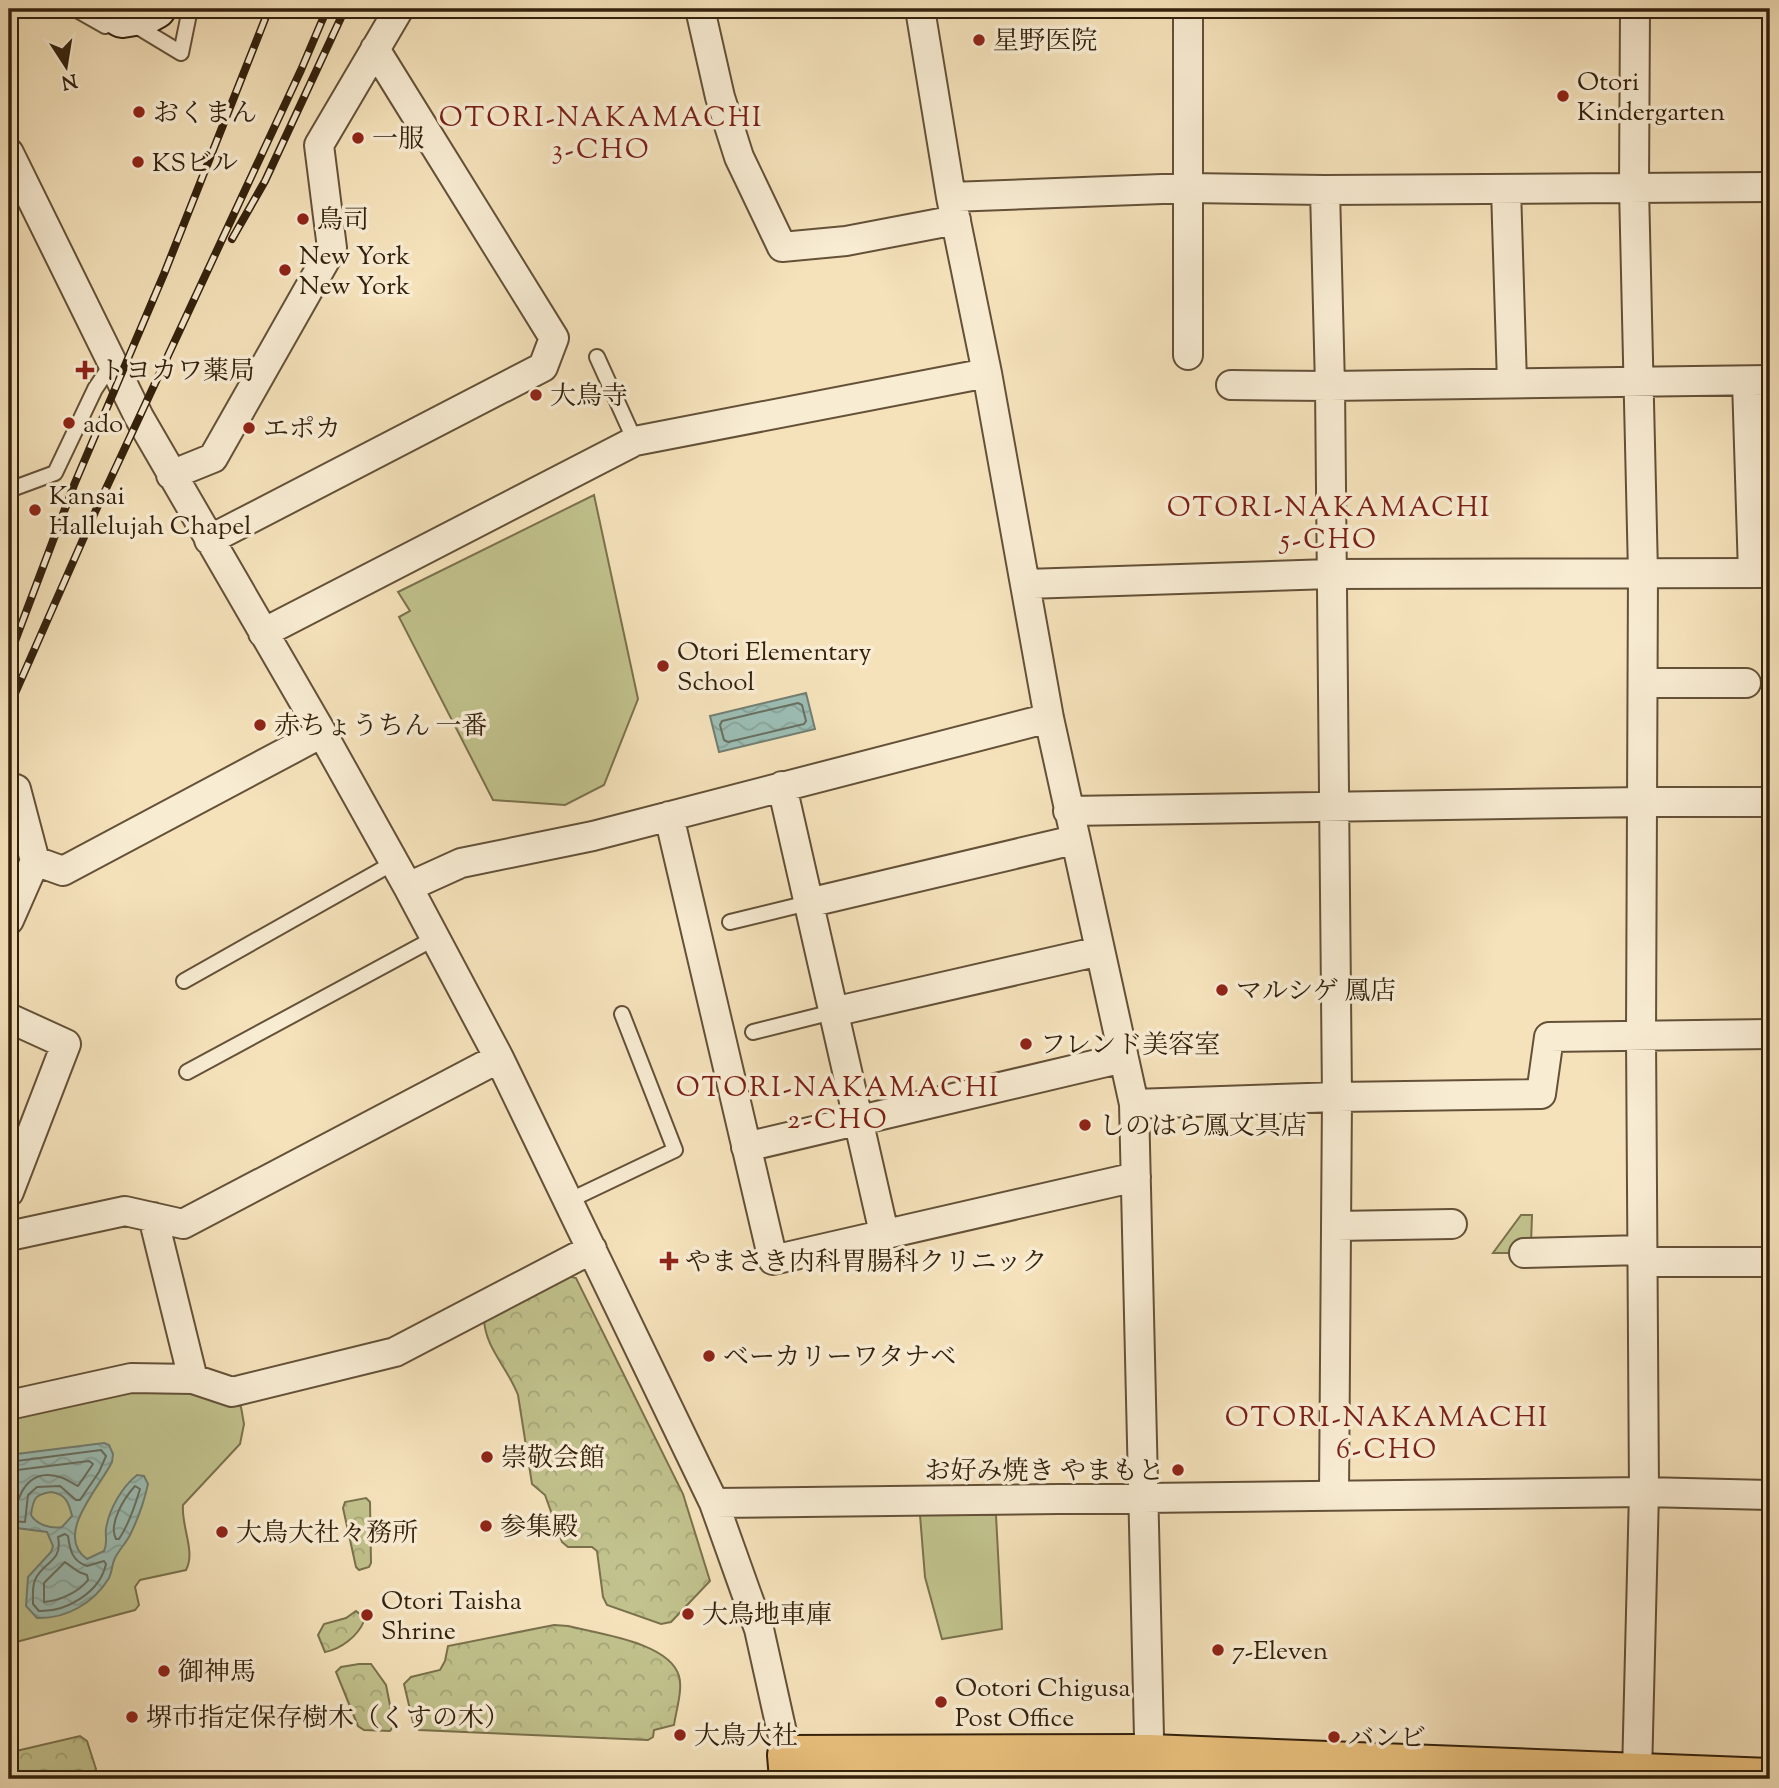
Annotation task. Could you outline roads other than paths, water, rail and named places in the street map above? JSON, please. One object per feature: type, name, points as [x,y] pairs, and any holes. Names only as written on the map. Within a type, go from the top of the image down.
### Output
[{"type":"main road","points":[[788,1767],[1150,1767],[1770,1778]]},
{"type":"street","points":[[171,475],[212,458],[332,248],[319,145],[399,9]]},
{"type":"street","points":[[700,9],[720,97],[739,157],[782,247],[845,241],[953,208],[1189,188],[1325,190],[1770,187]]},
{"type":"street","points":[[920,9],[953,208],[987,373],[1049,718],[1134,1104],[1150,1767]]},
{"type":"street","points":[[1188,9],[1188,355]]},
{"type":"street","points":[[1635,9],[1634,188],[1643,573],[1641,1035],[1644,1492],[1637,1774]]},
{"type":"street","points":[[209,540],[543,367],[554,338],[375,49]]},
{"type":"street","points":[[9,153],[111,365],[171,475],[395,862],[499,1058],[592,1249],[714,1503],[760,1629],[788,1767]]},
{"type":"street","points":[[1506,189],[1512,383]]},
{"type":"street","points":[[1325,190],[1330,386],[1336,1097],[1334,1494]]},
{"type":"street","points":[[264,633],[635,441],[987,373]]},
{"type":"street","points":[[1026,584],[1331,574],[1762,573],[1759,381],[1231,385]]},
{"type":"street","points":[[1643,683],[1746,683]]},
{"type":"street","points":[[408,887],[461,863],[593,836],[1049,718]]},
{"type":"street","points":[[34,861],[62,871],[322,733]]},
{"type":"street","points":[[782,786],[884,1233]]},
{"type":"street","points":[[9,920],[34,861],[16,789]]},
{"type":"street","points":[[1068,811],[1770,802]]},
{"type":"street","points":[[669,816],[773,1260],[1136,1177]]},
{"type":"street","points":[[808,903],[1074,840]]},
{"type":"street","points":[[834,1013],[1100,951]]},
{"type":"street","points":[[9,1018],[66,1044],[9,1192]]},
{"type":"street","points":[[1134,1104],[1541,1094],[1549,1037],[1770,1034]]},
{"type":"street","points":[[9,1236],[125,1211],[183,1224],[499,1058]]},
{"type":"street","points":[[746,1147],[1124,1058]]},
{"type":"street","points":[[153,1217],[193,1379]]},
{"type":"street","points":[[1336,1226],[1452,1224]]},
{"type":"street","points":[[9,1405],[131,1378],[193,1379],[232,1392],[395,1352],[592,1249]]},
{"type":"street","points":[[1524,1253],[1770,1262]]},
{"type":"street","points":[[714,1503],[1334,1494],[1644,1492],[1770,1495]]},
{"type":"lane","points":[[75,9],[118,34],[133,15],[181,53],[190,9]]},
{"type":"lane","points":[[597,357],[635,441]]},
{"type":"lane","points":[[9,490],[55,473],[95,389],[111,365]]},
{"type":"lane","points":[[184,981],[395,862]]},
{"type":"lane","points":[[730,922],[808,903]]},
{"type":"lane","points":[[187,1072],[435,938]]},
{"type":"lane","points":[[752,1032],[834,1013]]},
{"type":"lane","points":[[568,1201],[675,1150],[622,1014]]},
{"type":"water","points":[[806,693],[815,729],[719,752],[710,716]]},
{"type":"water","points":[[104,1443],[109,1445],[113,1454],[112,1462],[77,1524],[75,1537],[78,1549],[87,1559],[104,1551],[110,1514],[126,1486],[137,1475],[144,1476],[148,1484],[136,1523],[115,1558],[109,1578],[103,1587],[78,1608],[58,1616],[37,1618],[26,1606],[28,1577],[51,1552],[53,1546],[47,1532],[9,1527],[9,1455]],"holes":[[[51,1492],[60,1495],[70,1507],[72,1516],[62,1527],[45,1526],[31,1515],[38,1496]]]},
{"type":"railway","points":[[9,657],[74,485],[164,274],[269,9]]},
{"type":"railway","points":[[9,707],[96,510],[327,9]]},
{"type":"railway","points":[[232,239],[265,181],[345,9]]},
{"type":"place","name":"星野医院","points":[[979,40]]},
{"type":"place","name":"Otori Kindergarten","points":[[1563,96]]},
{"type":"place","name":"おくまん","points":[[139,112]]},
{"type":"place","name":"一服","points":[[358,138]]},
{"type":"place","name":"KSビル","points":[[138,162]]},
{"type":"place","name":"鳥司","points":[[303,219]]},
{"type":"place","name":"New York New York","points":[[285,270]]},
{"type":"place","name":"トヨカワ薬局","points":[[85,370]]},
{"type":"place","name":"大鳥寺","points":[[536,395]]},
{"type":"place","name":"ado","points":[[69,423]]},
{"type":"place","name":"エポカ","points":[[249,428]]},
{"type":"place","name":"Kansai Hallelujah Chapel","points":[[35,510]]},
{"type":"place","name":"Otori Elementary School","points":[[663,666]]},
{"type":"place","name":"赤ちょうちん 一番","points":[[260,725]]},
{"type":"place","name":"マルシゲ 鳳店","points":[[1222,990]]},
{"type":"place","name":"フレンド美容室","points":[[1026,1044]]},
{"type":"place","name":"しのはら鳳文具店","points":[[1085,1125]]},
{"type":"place","name":"やまさき内科胃腸科クリニック","points":[[669,1261]]},
{"type":"place","name":"ベーカリーワタナベ","points":[[709,1356]]},
{"type":"place","name":"崇敬会館","points":[[487,1457]]},
{"type":"place","name":"お好み焼き やまもと","points":[[1178,1470]]},
{"type":"place","name":"参集殿","points":[[486,1526]]},
{"type":"place","name":"大鳥大社々務所","points":[[222,1532]]},
{"type":"place","name":"大鳥地車庫","points":[[688,1614]]},
{"type":"place","name":"Otori Taisha Shrine","points":[[367,1615]]},
{"type":"place","name":"7-Eleven","points":[[1218,1650]]},
{"type":"place","name":"御神馬","points":[[164,1671]]},
{"type":"place","name":"Ootori Chigusa Post Office","points":[[941,1702]]},
{"type":"place","name":"堺市指定保存樹木（くすの木）","points":[[132,1717]]},
{"type":"place","name":"大鳥大社","points":[[680,1735]]},
{"type":"place","name":"バンビ","points":[[1334,1737]]},
{"type":"district","name":"OTORI-NAKAMACHI 3-CHO","points":[[601,132]]},
{"type":"district","name":"OTORI-NAKAMACHI 5-CHO","points":[[1329,522]]},
{"type":"district","name":"OTORI-NAKAMACHI 2-CHO","points":[[838,1102]]},
{"type":"district","name":"OTORI-NAKAMACHI 6-CHO","points":[[1387,1432]]}]
